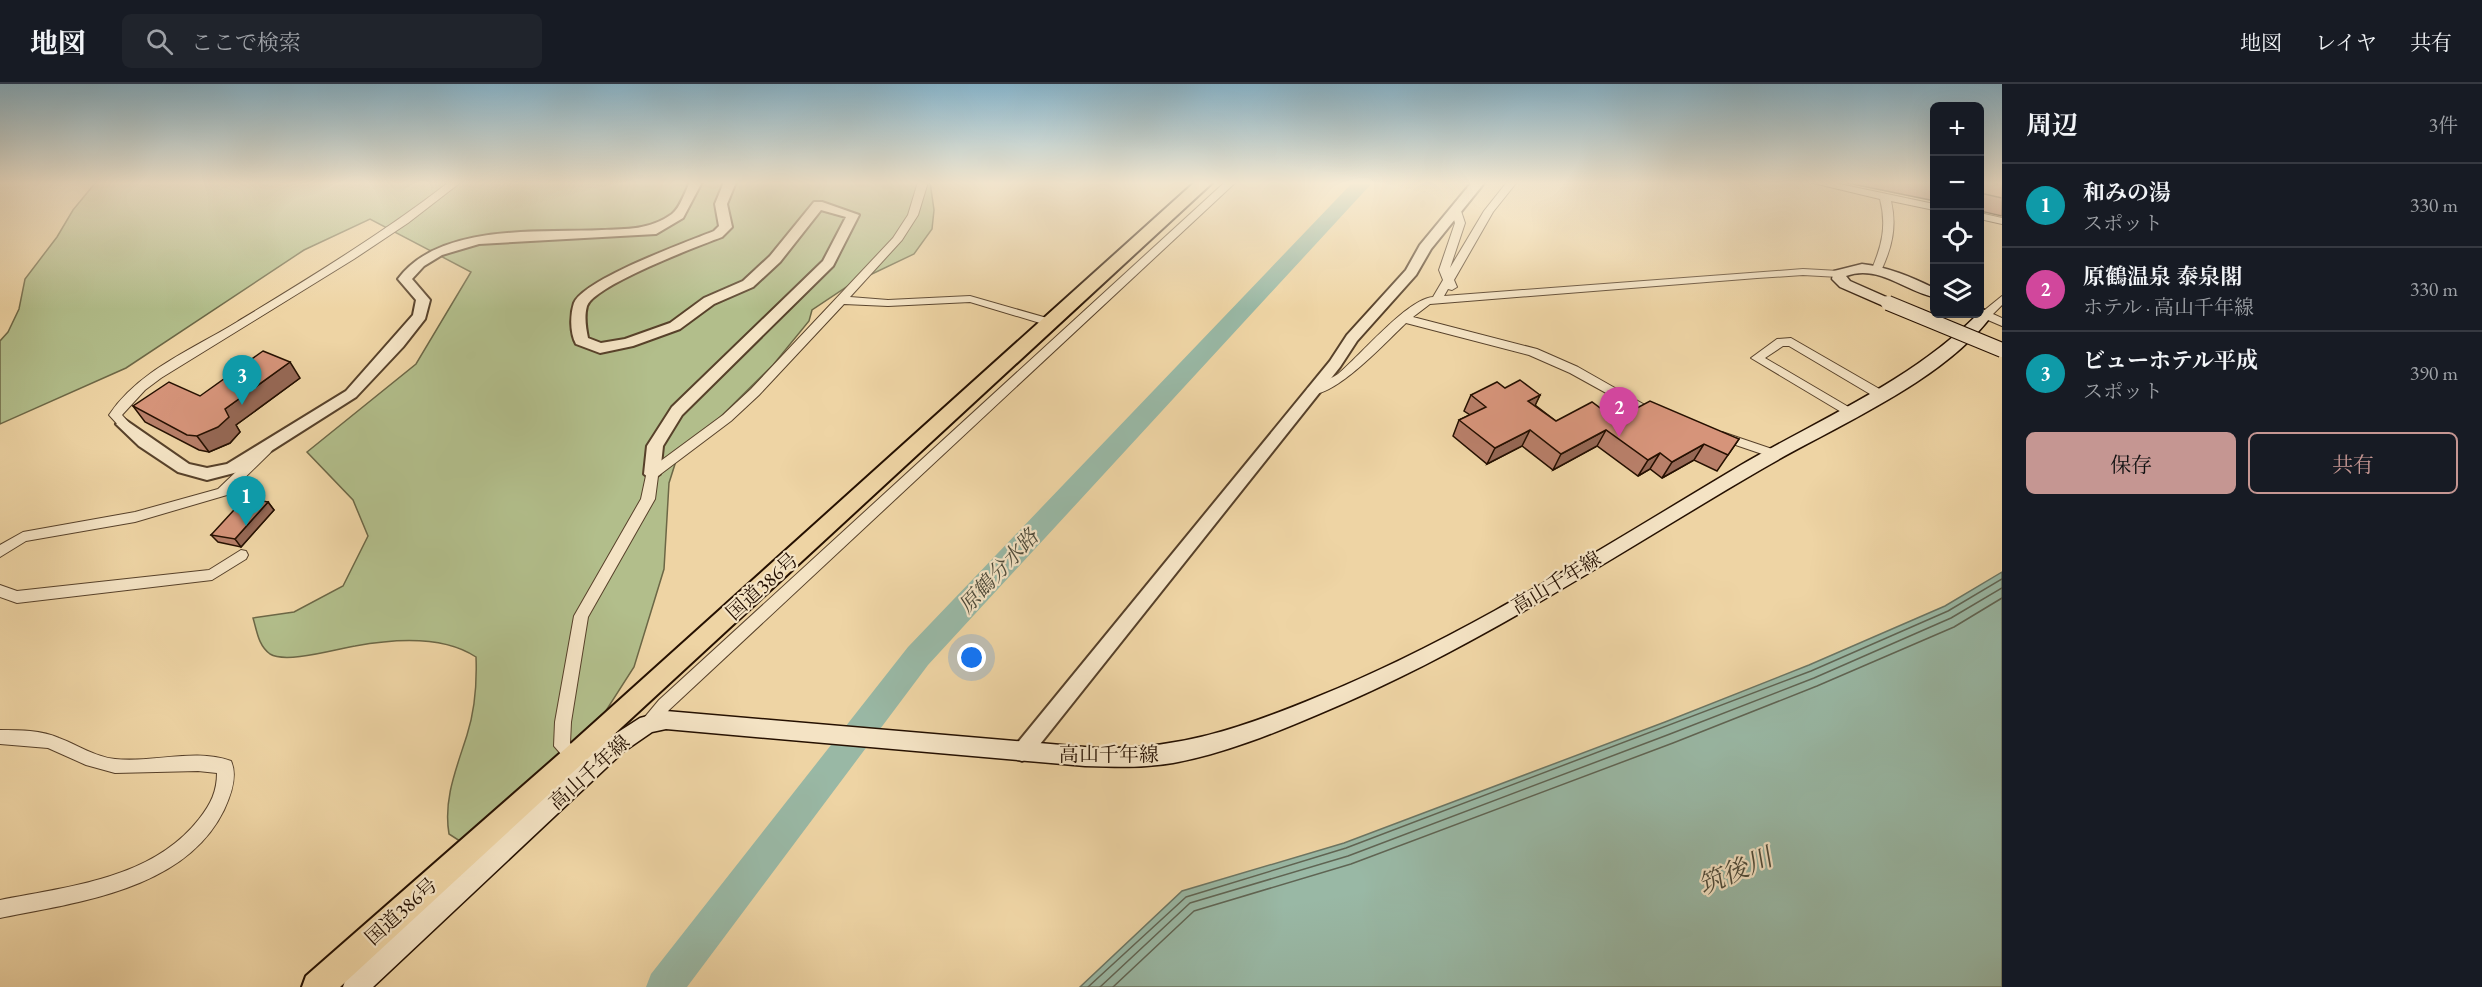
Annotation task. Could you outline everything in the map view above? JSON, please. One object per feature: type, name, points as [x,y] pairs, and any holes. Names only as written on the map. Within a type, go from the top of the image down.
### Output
[{"type":"highway","name":"国道386号","points":[[317,987],[574,757],[1158,224]]},
{"type":"main road","points":[[1930,291],[1876,271],[1848,271],[1839,274],[1839,279],[1845,284],[2002,350]]},
{"type":"main road","name":"高山千年線","points":[[355,987],[616,745],[657,722],[1130,759],[1172,754],[1242,735],[1334,700],[1436,653],[1774,454],[1910,378],[1989,316]]},
{"type":"street","points":[[393,224],[306,283],[153,378],[126,399],[115,415],[144,442],[184,468],[207,474],[232,468],[351,394],[398,344],[420,316],[423,300],[405,279],[415,265],[454,245],[479,240],[652,231],[664,224]]},
{"type":"street","points":[[725,224],[726,227],[718,234],[599,286],[581,303],[578,324],[581,341],[600,348],[628,343],[675,326],[709,302],[748,284],[775,260],[803,224]]},
{"type":"street","points":[[574,757],[562,746],[563,722],[581,616],[648,499],[656,446],[677,411],[828,262],[849,224]]},
{"type":"street","points":[[652,474],[727,418],[755,392],[897,240],[908,224]]},
{"type":"street","points":[[657,722],[664,705],[1185,224]]},
{"type":"street","points":[[1013,750],[1312,392],[1352,338],[1411,272],[1425,248],[1444,224]]},
{"type":"street","points":[[1460,224],[1444,270],[1449,283],[1456,290],[1476,297]]},
{"type":"street","points":[[1437,299],[1449,283],[1483,224]]},
{"type":"street","points":[[1876,271],[1890,236],[1890,224]]},
{"type":"street","points":[[1312,392],[1340,378],[1421,303],[1437,299],[1803,272],[1839,274]]},
{"type":"street","points":[[841,300],[888,303],[970,298],[1050,322]]},
{"type":"street","points":[[1989,316],[2002,299]]},
{"type":"street","points":[[1407,316],[1409,320],[1533,352],[1574,370],[1665,420]]},
{"type":"street","points":[[1848,412],[1757,358],[1781,342],[1791,342],[1879,394]]},
{"type":"street","points":[[1713,434],[1774,454]]},
{"type":"street","points":[[0,552],[23,537],[135,516],[222,492],[274,442]]},
{"type":"street","points":[[0,591],[17,597],[212,575],[241,555]]},
{"type":"street","points":[[0,737],[21,737],[52,742],[112,766],[159,768],[225,766],[227,782],[219,805],[206,825],[178,853],[149,870],[107,886],[0,909]]},
{"type":"green space","points":[[65,224],[359,224],[304,250],[126,368],[0,424],[0,341],[8,332],[19,309],[25,279]]},
{"type":"green space","points":[[380,224],[933,224],[932,229],[914,254],[851,284],[812,310],[809,321],[773,365],[676,461],[669,483],[664,569],[634,667],[584,745],[466,845],[449,834],[448,808],[452,783],[474,706],[476,657],[449,645],[401,641],[355,646],[299,657],[277,657],[266,650],[258,638],[253,618],[294,612],[343,586],[368,536],[353,500],[307,452],[416,364],[471,272]]},
{"type":"water","name":"筑後川","points":[[2002,572],[2002,987],[1080,987],[1182,891],[1344,843],[1665,722],[1809,665],[1945,606]]},
{"type":"building","points":[[263,351],[290,362],[225,409],[229,417],[218,427],[197,436],[187,435],[133,406],[169,382],[200,396]]},
{"type":"building","points":[[1520,380],[1540,395],[1528,401],[1556,421],[1592,402],[1603,410],[1622,400],[1635,409],[1650,401],[1739,439],[1728,455],[1704,444],[1672,462],[1660,453],[1648,460],[1606,430],[1561,454],[1530,430],[1495,448],[1459,420],[1486,407],[1471,395],[1497,382],[1505,388]]},
{"type":"building","points":[[245,498],[268,502],[235,539],[211,535]]},
{"type":"waterway","name":"原鶴分水路","points":[[664,987],[918,656],[1324,224]]},
{"type":"place","name":"ビューホテル平成","points":[[242,405]]},
{"type":"place","name":"原鶴温泉 泰泉閣","points":[[1619,437]]},
{"type":"place","name":"和みの湯","points":[[246,526]]}]
